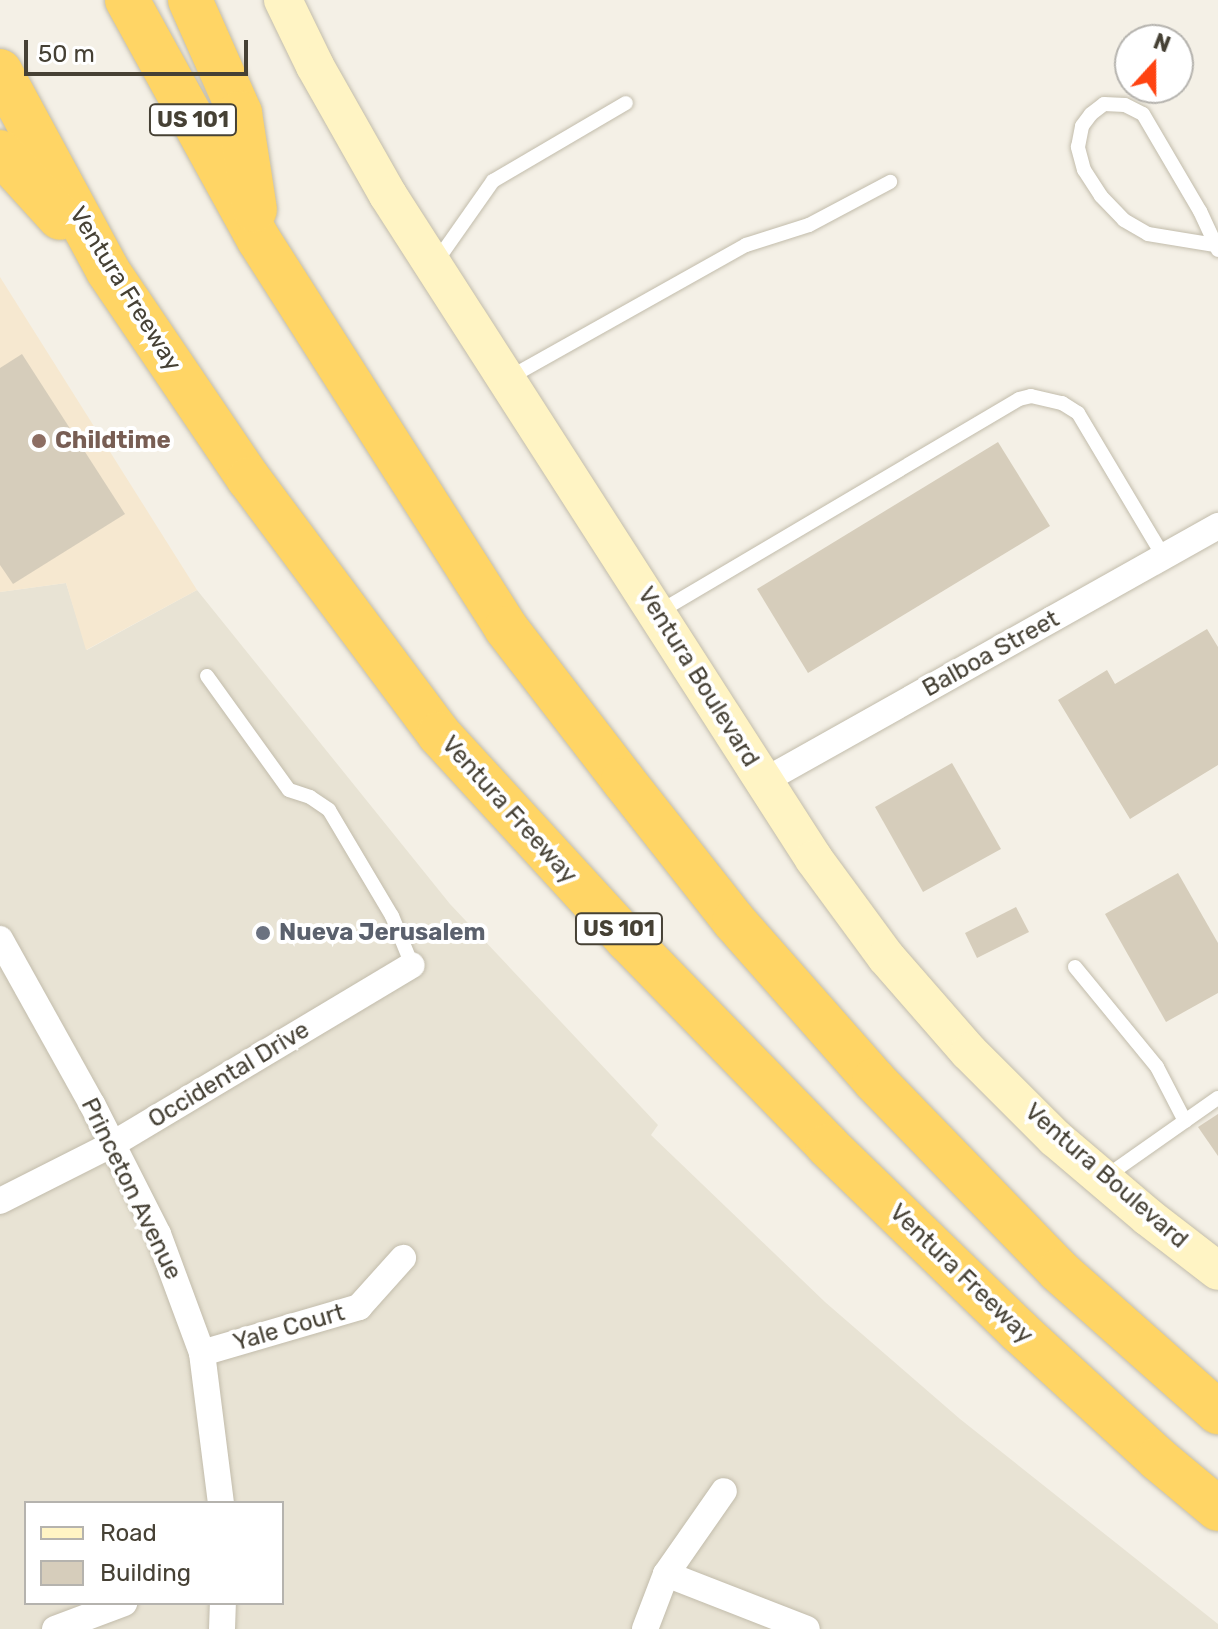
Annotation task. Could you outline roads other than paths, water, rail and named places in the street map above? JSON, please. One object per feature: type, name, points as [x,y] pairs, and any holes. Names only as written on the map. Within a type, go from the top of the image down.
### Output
[{"type":"highway","name":"US 101","points":[[127,0],[259,240],[506,628],[734,921],[874,1080],[1059,1271],[1218,1412]]},
{"type":"highway","points":[[190,0],[240,113],[259,240]]},
{"type":"highway","name":"Ventura Freeway","points":[[0,71],[108,271],[249,479],[369,644],[449,745],[628,940],[828,1146],[1019,1331],[1158,1459],[1218,1509]]},
{"type":"highway","points":[[0,152],[108,271]]},
{"type":"street","name":"Ventura Boulevard","points":[[283,0],[351,134],[433,266],[814,859],[886,957],[969,1052],[1055,1138],[1218,1271]]},
{"type":"street","name":"Balboa Street","points":[[764,781],[1217,529]]},
{"type":"street","name":"Princeton Avenue","points":[[0,939],[113,1144],[158,1234],[202,1353],[221,1501]]},
{"type":"street","name":"Occidental Drive","points":[[0,1201],[113,1144],[412,965]]},
{"type":"street","name":"Yale Court","points":[[202,1353],[359,1307],[403,1258]]},
{"type":"street","points":[[645,1629],[666,1574],[724,1491]]},
{"type":"street","points":[[666,1574],[807,1629]]},
{"type":"street","points":[[55,1629],[119,1605]]},
{"type":"street","points":[[222,1629],[223,1605]]},
{"type":"lane","points":[[433,266],[493,181],[626,103]]},
{"type":"lane","points":[[1104,104],[1125,105],[1143,114],[1200,211],[1216,248],[1148,234],[1124,220],[1101,196],[1084,170],[1078,147],[1082,126],[1091,114],[1104,104]]},
{"type":"lane","points":[[506,380],[746,245],[809,225],[890,182]]},
{"type":"lane","points":[[658,612],[1019,399],[1031,396],[1062,403],[1078,413],[1164,557]]},
{"type":"lane","points":[[207,676],[289,790],[310,797],[329,810],[392,916],[412,965]]},
{"type":"lane","points":[[1075,967],[1157,1067],[1185,1121]]},
{"type":"lane","points":[[1103,1179],[1218,1098]]},
{"type":"place","name":"Childtime","points":[[39,441]]},
{"type":"place","name":"Nueva Jerusalem","points":[[263,933]]}]
